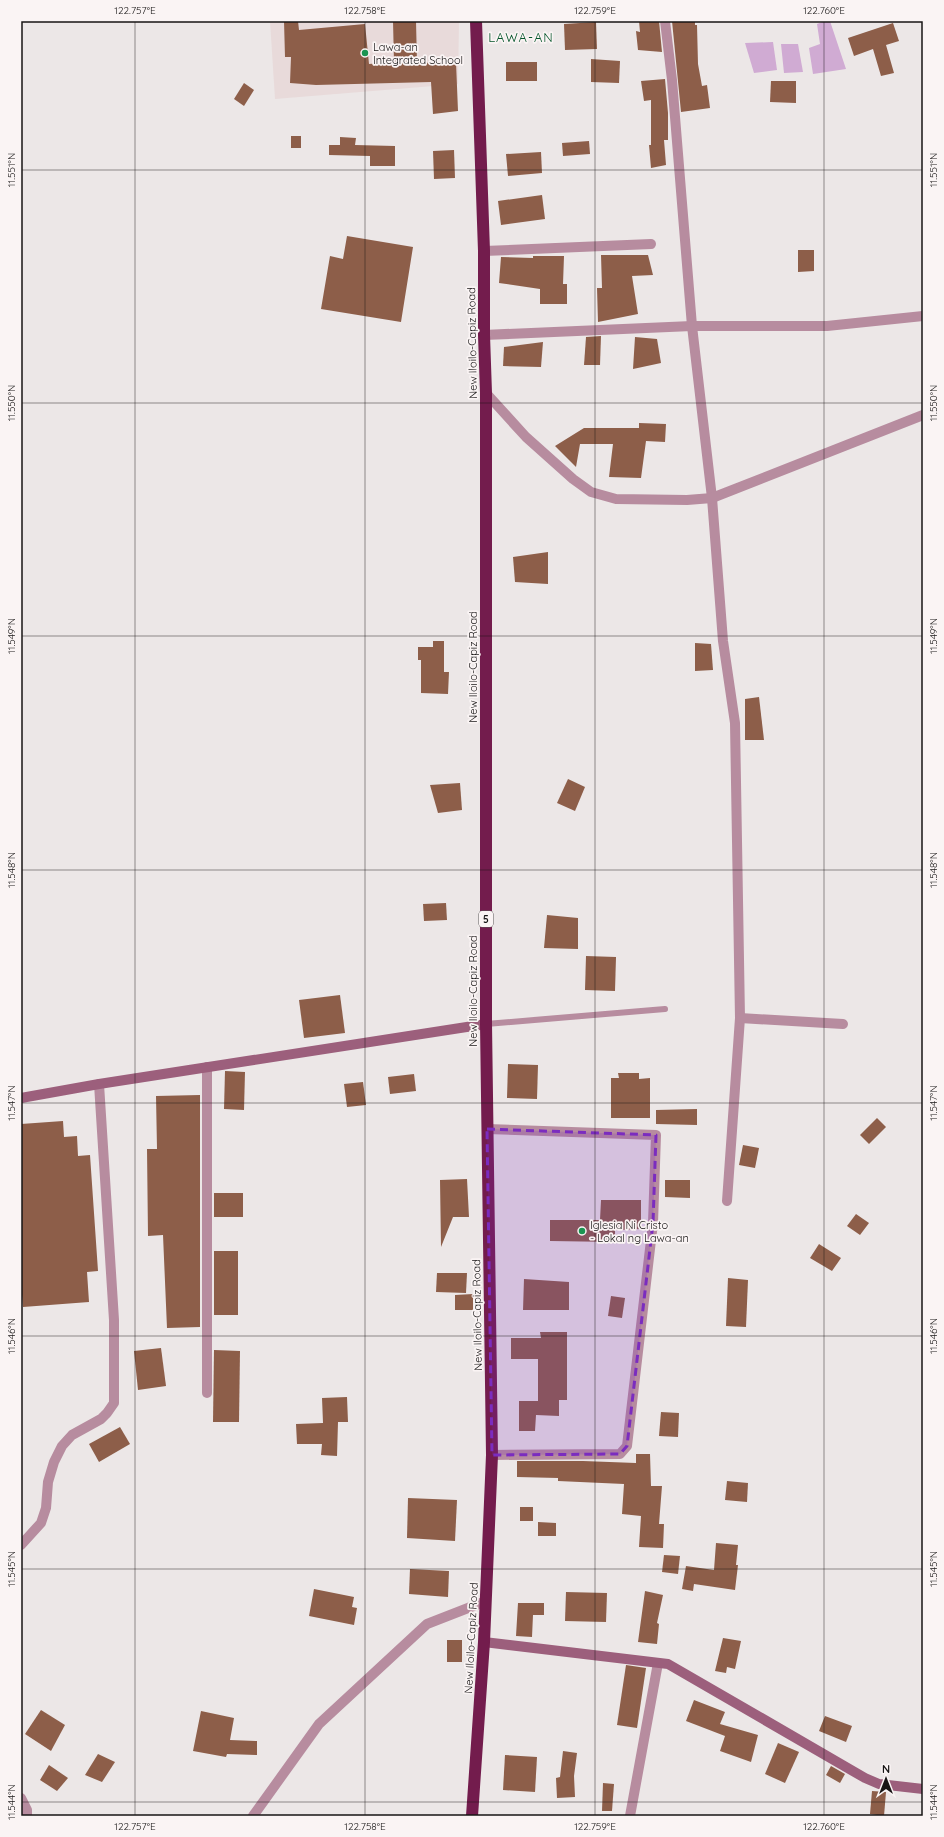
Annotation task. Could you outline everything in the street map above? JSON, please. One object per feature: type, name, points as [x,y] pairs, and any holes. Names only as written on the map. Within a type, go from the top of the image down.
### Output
[{"type":"highway","name":"New Iloilo-Capiz Road","points":[[472,1816],[484,1642],[492,1455],[486,1024],[486,393],[484,251],[476,21]]},
{"type":"main road","points":[[21,1098],[99,1084],[486,1024]]},
{"type":"main road","points":[[484,1642],[668,1664],[865,1778],[879,1784],[923,1789]]},
{"type":"street","points":[[665,21],[672,80],[692,326],[712,498],[723,641],[735,723],[740,1018],[727,1201]]},
{"type":"street","points":[[484,251],[651,244]]},
{"type":"street","points":[[484,336],[692,326],[827,326],[923,316]]},
{"type":"street","points":[[486,393],[526,437],[573,479],[591,492],[616,499],[687,500],[712,498],[923,415]]},
{"type":"street","points":[[740,1018],[843,1024]]},
{"type":"street","points":[[206,1067],[207,1393]]},
{"type":"street","points":[[21,1545],[42,1523],[46,1508],[48,1482],[54,1462],[62,1446],[72,1435],[100,1419],[107,1413],[114,1402],[114,1320],[99,1084]]},
{"type":"street","points":[[487,1129],[656,1135],[653,1224],[627,1446],[620,1454],[492,1455]]},
{"type":"street","points":[[253,1816],[319,1724],[427,1624],[486,1601]]},
{"type":"street","points":[[630,1816],[658,1663]]},
{"type":"street","points":[[21,1798],[27,1810],[27,1816]]},
{"type":"lane","points":[[486,1024],[665,1009]]},
{"type":"highlighted area","points":[[487,1129],[656,1135],[653,1223],[627,1446],[620,1454],[492,1455]]},
{"type":"shaded area","name":"Lawa-an Integrated School","points":[[270,21],[459,21],[458,84],[275,99]]},
{"type":"shaded area","points":[[830,21],[846,69],[813,74],[809,48],[820,44],[817,24]]},
{"type":"shaded area","points":[[773,42],[777,70],[754,73],[745,43]]},
{"type":"shaded area","points":[[781,44],[798,44],[803,72],[784,73]]},
{"type":"building","points":[[284,21],[298,21],[299,30],[365,24],[369,64],[394,62],[393,21],[416,21],[417,63],[456,62],[458,111],[433,114],[431,82],[316,85],[290,83],[291,57],[285,57]]},
{"type":"building","points":[[639,21],[659,21],[662,52],[638,50],[636,31],[640,32]]},
{"type":"building","points":[[672,21],[695,21],[695,25],[697,25],[698,64],[702,86],[707,85],[710,108],[681,112]]},
{"type":"building","points":[[596,22],[597,49],[565,50],[564,24]]},
{"type":"building","points":[[893,23],[899,41],[886,45],[894,73],[881,76],[873,49],[854,56],[848,38]]},
{"type":"building","points":[[591,59],[620,61],[619,83],[591,82]]},
{"type":"building","points":[[506,62],[537,62],[537,81],[506,81]]},
{"type":"building","points":[[665,79],[668,113],[668,140],[664,140],[666,165],[651,168],[649,145],[651,145],[651,100],[644,101],[641,81]]},
{"type":"building","points":[[771,81],[796,81],[796,103],[770,102]]},
{"type":"building","points":[[244,83],[254,90],[244,106],[234,99]]},
{"type":"building","points":[[291,136],[301,136],[301,148],[291,148]]},
{"type":"building","points":[[340,137],[356,138],[355,145],[395,146],[395,166],[370,166],[370,156],[329,155],[329,145],[340,145]]},
{"type":"building","points":[[589,141],[590,154],[563,156],[562,143]]},
{"type":"building","points":[[454,150],[455,178],[434,179],[433,151]]},
{"type":"building","points":[[541,152],[542,173],[508,176],[506,154]]},
{"type":"building","points":[[542,195],[545,219],[501,225],[498,201]]},
{"type":"building","points":[[347,236],[413,247],[401,322],[321,309],[330,256],[343,259]]},
{"type":"building","points":[[798,250],[814,250],[814,271],[798,272]]},
{"type":"building","points":[[601,255],[648,255],[653,275],[632,276],[638,314],[598,322],[597,288],[602,288]]},
{"type":"building","points":[[533,256],[564,256],[563,284],[567,284],[567,304],[540,304],[540,289],[499,283],[501,257],[533,258]]},
{"type":"building","points":[[601,336],[600,365],[584,365],[586,337]]},
{"type":"building","points":[[635,337],[657,339],[661,363],[633,369]]},
{"type":"building","points":[[543,342],[541,367],[503,366],[504,347]]},
{"type":"building","points":[[639,423],[666,424],[665,442],[646,441],[641,478],[609,477],[613,444],[580,444],[576,467],[555,446],[584,428],[639,428]]},
{"type":"building","points":[[548,552],[548,584],[515,582],[513,557]]},
{"type":"building","points":[[433,641],[444,641],[444,672],[449,672],[448,694],[421,693],[421,660],[418,660],[418,647],[433,647]]},
{"type":"building","points":[[695,643],[711,644],[713,670],[695,671]]},
{"type":"building","points":[[759,697],[764,740],[745,740],[745,699]]},
{"type":"building","points":[[568,779],[585,787],[575,811],[557,803]]},
{"type":"building","points":[[460,783],[462,810],[438,813],[430,785]]},
{"type":"building","points":[[446,903],[447,920],[424,921],[423,904]]},
{"type":"building","points":[[547,915],[578,918],[578,949],[544,948]]},
{"type":"building","points":[[586,956],[616,957],[615,991],[585,990]]},
{"type":"building","points":[[340,995],[345,1033],[304,1038],[299,1000]]},
{"type":"building","points":[[508,1064],[538,1065],[537,1099],[507,1098]]},
{"type":"building","points":[[225,1071],[245,1072],[244,1110],[224,1109]]},
{"type":"building","points":[[618,1073],[639,1073],[639,1079],[650,1078],[650,1118],[611,1118],[611,1078],[619,1078]]},
{"type":"building","points":[[414,1074],[416,1091],[390,1094],[388,1077]]},
{"type":"building","points":[[363,1082],[366,1105],[347,1107],[344,1084]]},
{"type":"building","points":[[200,1095],[200,1327],[167,1328],[163,1235],[148,1236],[147,1149],[157,1149],[156,1096]]},
{"type":"building","points":[[697,1109],[697,1125],[656,1124],[656,1110]]},
{"type":"building","points":[[877,1118],[886,1127],[869,1144],[860,1135]]},
{"type":"building","points":[[63,1121],[64,1137],[77,1136],[78,1156],[90,1155],[98,1271],[87,1272],[89,1302],[23,1307],[21,1282],[21,1124]]},
{"type":"building","points":[[743,1145],[759,1148],[755,1168],[739,1165]]},
{"type":"building","points":[[467,1179],[469,1217],[453,1217],[441,1247],[440,1180]]},
{"type":"building","points":[[665,1180],[690,1180],[690,1198],[665,1197]]},
{"type":"building","points":[[214,1193],[243,1193],[243,1217],[214,1217]]},
{"type":"building","points":[[601,1200],[641,1200],[641,1229],[615,1230],[615,1242],[550,1241],[550,1220],[600,1220]]},
{"type":"building","points":[[856,1214],[869,1223],[860,1235],[847,1226]]},
{"type":"building","points":[[819,1244],[841,1258],[832,1271],[810,1258]]},
{"type":"building","points":[[214,1251],[238,1251],[238,1315],[214,1315]]},
{"type":"building","points":[[437,1273],[467,1273],[466,1293],[436,1292]]},
{"type":"building","points":[[728,1278],[748,1280],[746,1327],[726,1326]]},
{"type":"building","points":[[524,1279],[569,1282],[569,1310],[523,1310]]},
{"type":"building","points":[[473,1294],[473,1310],[455,1310],[455,1295]]},
{"type":"building","points":[[611,1296],[625,1298],[622,1318],[608,1316]]},
{"type":"building","points":[[540,1332],[567,1332],[567,1400],[559,1400],[559,1416],[536,1415],[535,1431],[519,1431],[519,1401],[538,1401],[538,1359],[511,1359],[511,1338],[541,1338]]},
{"type":"building","points":[[161,1348],[166,1386],[138,1390],[134,1351]]},
{"type":"building","points":[[214,1350],[240,1351],[239,1422],[213,1422]]},
{"type":"building","points":[[347,1397],[348,1422],[338,1422],[337,1456],[321,1455],[322,1444],[297,1444],[296,1424],[323,1423],[322,1398]]},
{"type":"building","points":[[661,1412],[679,1413],[678,1437],[659,1436]]},
{"type":"building","points":[[120,1427],[130,1444],[99,1462],[89,1444]]},
{"type":"building","points":[[636,1454],[650,1454],[651,1486],[662,1486],[659,1524],[664,1524],[663,1548],[639,1547],[641,1516],[622,1514],[624,1484],[558,1481],[558,1478],[517,1477],[517,1461],[636,1463]]},
{"type":"building","points":[[727,1481],[748,1483],[747,1502],[725,1500]]},
{"type":"building","points":[[408,1498],[457,1500],[455,1541],[407,1538]]},
{"type":"building","points":[[520,1507],[533,1507],[533,1521],[520,1521]]},
{"type":"building","points":[[538,1522],[556,1523],[556,1536],[538,1536]]},
{"type":"building","points":[[716,1543],[738,1545],[736,1565],[738,1565],[735,1590],[694,1584],[693,1591],[682,1589],[686,1566],[714,1570]]},
{"type":"building","points":[[664,1555],[680,1556],[678,1574],[662,1572]]},
{"type":"building","points":[[410,1569],[449,1571],[448,1597],[409,1594]]},
{"type":"building","points":[[314,1589],[354,1597],[352,1607],[357,1608],[354,1625],[309,1616]]},
{"type":"building","points":[[645,1591],[663,1595],[657,1623],[659,1624],[657,1644],[638,1642]]},
{"type":"building","points":[[566,1592],[607,1593],[606,1622],[565,1621]]},
{"type":"building","points":[[518,1603],[544,1603],[544,1615],[533,1615],[532,1637],[516,1636]]},
{"type":"building","points":[[723,1638],[741,1641],[735,1669],[727,1667],[726,1673],[715,1671]]},
{"type":"building","points":[[447,1640],[462,1640],[462,1662],[447,1662]]},
{"type":"building","points":[[626,1665],[646,1668],[637,1728],[617,1725]]},
{"type":"building","points":[[694,1700],[725,1712],[720,1724],[758,1735],[751,1762],[720,1751],[725,1736],[686,1721]]},
{"type":"building","points":[[41,1710],[65,1725],[51,1751],[25,1734]]},
{"type":"building","points":[[201,1711],[234,1718],[230,1740],[257,1741],[257,1755],[227,1754],[226,1757],[193,1751]]},
{"type":"building","points":[[825,1716],[852,1726],[846,1742],[819,1731]]},
{"type":"building","points":[[778,1743],[799,1752],[785,1783],[765,1774]]},
{"type":"building","points":[[563,1751],[577,1753],[574,1776],[575,1797],[557,1798],[556,1778],[560,1777]]},
{"type":"building","points":[[98,1754],[115,1762],[102,1782],[85,1775]]},
{"type":"building","points":[[505,1755],[537,1757],[535,1792],[503,1790]]},
{"type":"building","points":[[49,1765],[68,1778],[57,1791],[40,1780]]},
{"type":"building","points":[[831,1766],[845,1774],[840,1783],[826,1775]]},
{"type":"building","points":[[603,1783],[614,1784],[612,1811],[602,1811]]},
{"type":"building","points":[[872,1791],[886,1792],[884,1816],[870,1814]]},
{"type":"place","name":"Lawa-an Integrated School","points":[[365,53]]},
{"type":"place","name":"Iglesia Ni Cristo - Lokal ng Lawa-an","points":[[582,1231]]},
{"type":"district","name":"LAWA-AN","points":[[521,37]]}]
